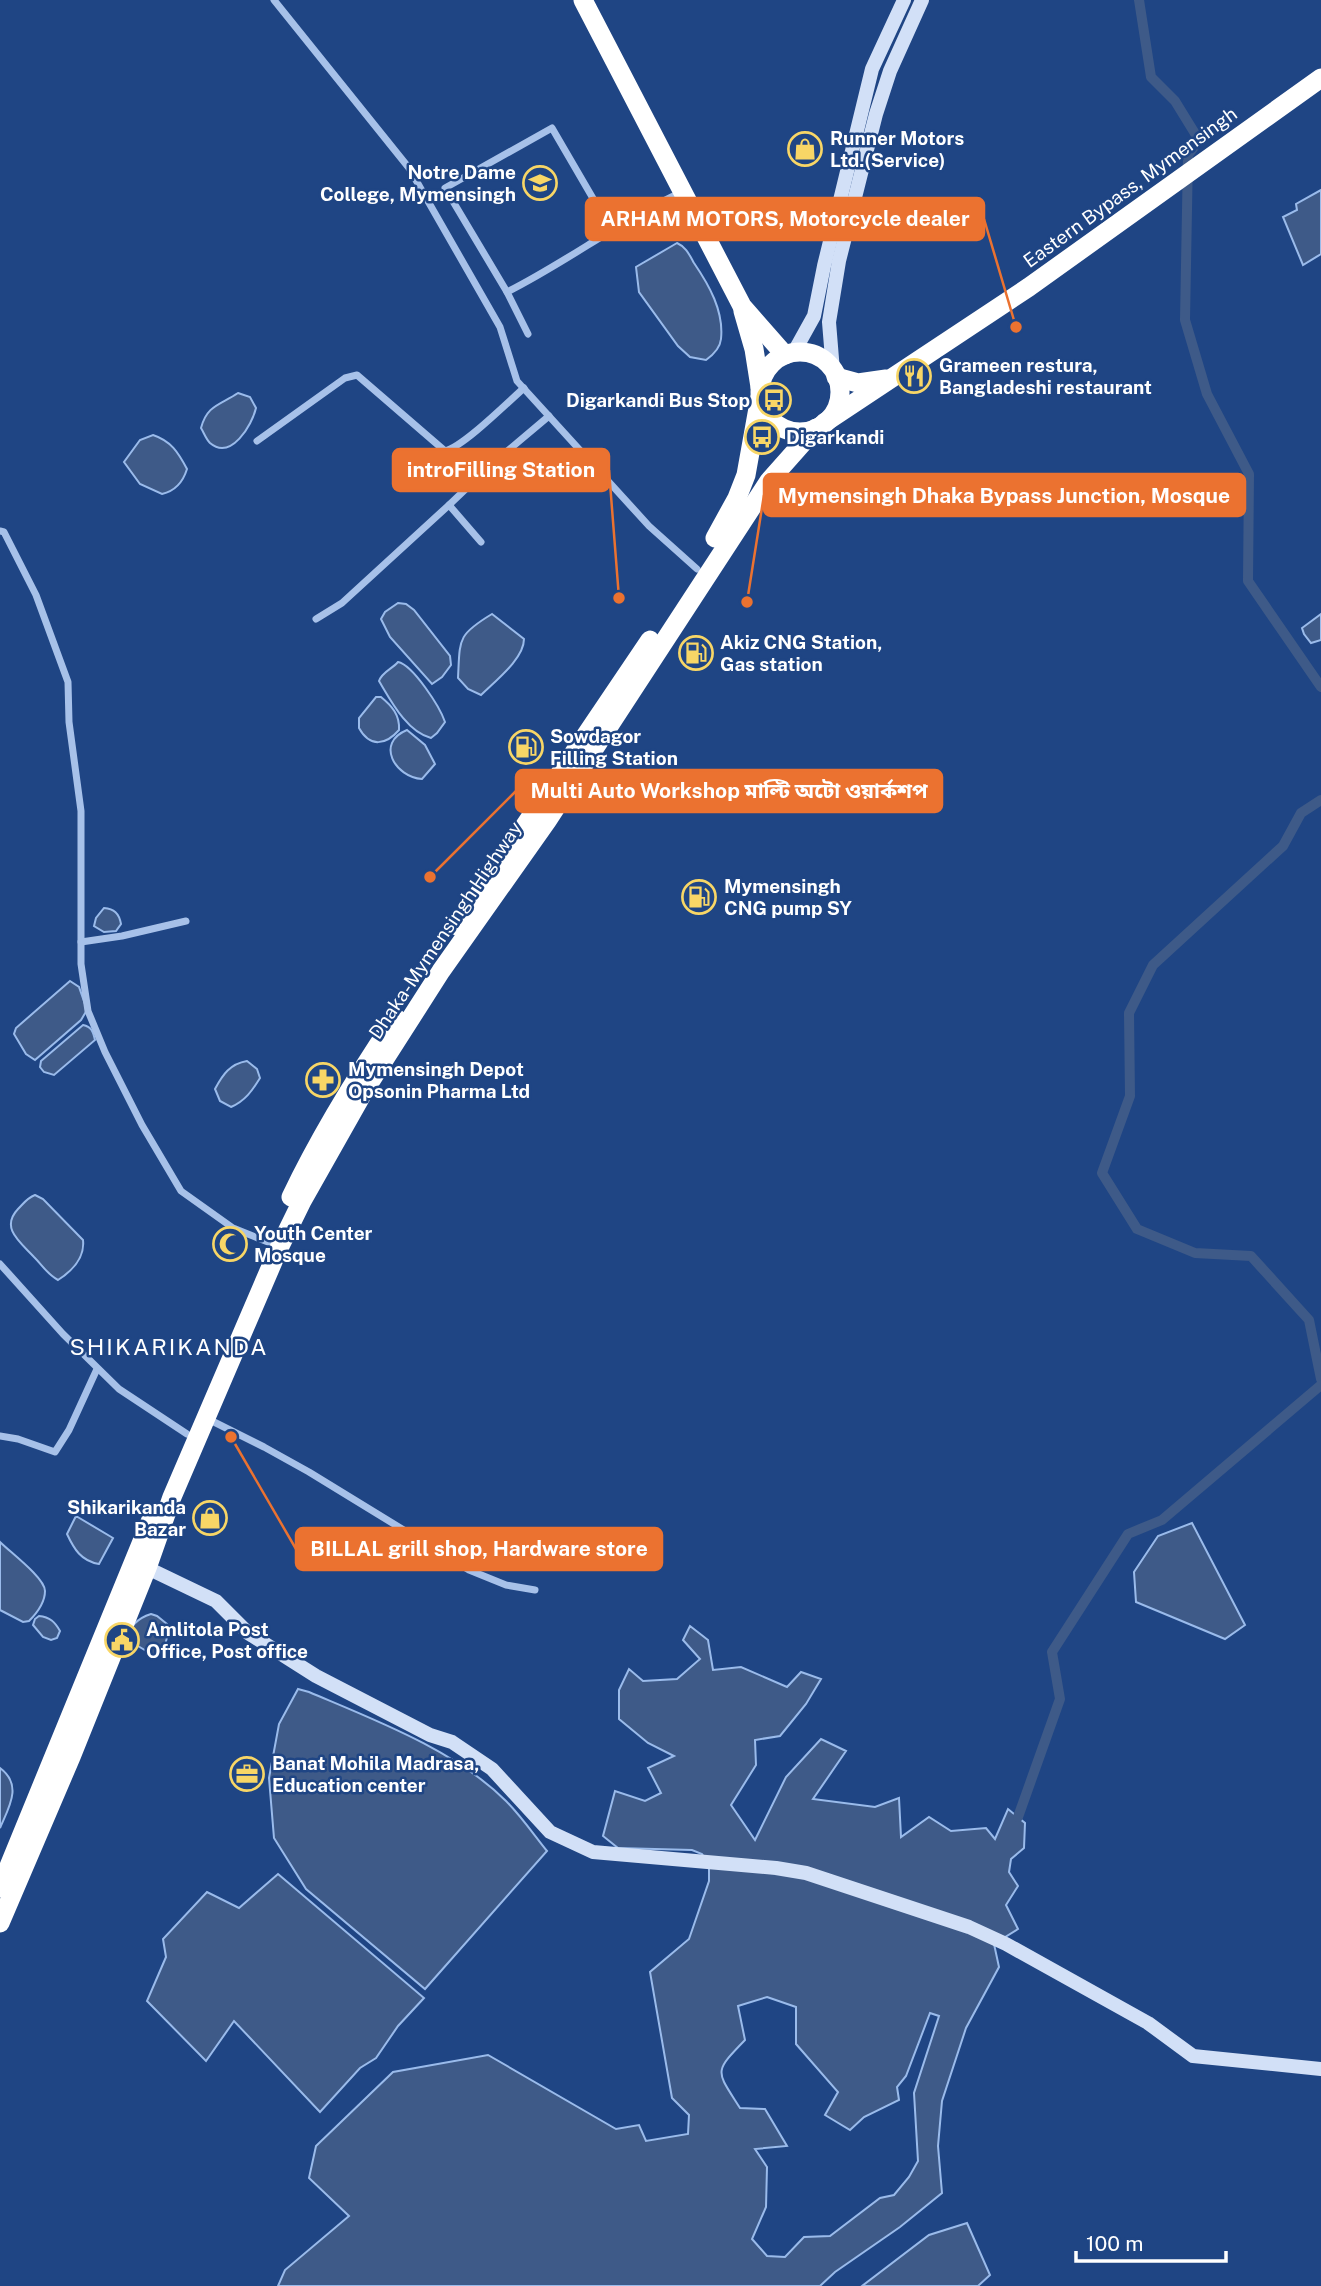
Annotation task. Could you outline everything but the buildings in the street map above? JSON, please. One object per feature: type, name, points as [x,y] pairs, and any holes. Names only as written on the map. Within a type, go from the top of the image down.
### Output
[{"type":"highway","points":[[583,0],[742,306],[754,349],[760,392],[764,409],[780,427],[804,431],[820,426],[836,407],[839,387],[828,364],[813,354],[790,353],[769,367],[763,377],[760,392]]},
{"type":"highway","name":"Eastern Bypass, Mymensingh","points":[[820,426],[1029,288],[1321,78]]},
{"type":"highway","points":[[742,306],[790,353]]},
{"type":"highway","points":[[835,374],[858,383],[884,380],[899,374]]},
{"type":"highway","name":"Dhaka-Mymensingh Highway","points":[[0,1923],[71,1757],[187,1434],[268,1242],[311,1155],[358,1074],[697,569],[727,519],[746,475],[760,392]]},
{"type":"highway","name":"Dhaka-Mymensingh Highway","points":[[0,1888],[107,1631],[172,1497],[278,1250],[302,1201],[363,1093],[441,971],[547,821],[749,510],[769,481],[820,426]]},
{"type":"street","points":[[274,0],[410,168],[500,327],[517,381],[649,526],[697,569]]},
{"type":"street","points":[[790,353],[814,316],[872,69],[904,0]]},
{"type":"street","points":[[835,374],[829,323],[839,261],[876,114],[890,71],[922,0]]},
{"type":"street","points":[[528,334],[508,292],[445,188],[552,128],[612,231]]},
{"type":"street","points":[[508,292],[540,276],[659,202],[682,191]]},
{"type":"street","points":[[257,441],[345,378],[357,375],[445,451],[451,450],[524,388]]},
{"type":"street","points":[[316,619],[342,603],[492,464],[549,416]]},
{"type":"street","points":[[449,505],[481,542]]},
{"type":"street","points":[[0,531],[4,532],[36,595],[68,682],[69,722],[81,811],[81,964],[88,1011],[105,1052],[142,1125],[181,1191],[233,1228],[268,1242]]},
{"type":"street","points":[[81,942],[122,936],[186,921]]},
{"type":"street","points":[[0,1264],[97,1369],[119,1389],[187,1434]]},
{"type":"street","points":[[0,1436],[18,1439],[55,1452],[69,1430],[97,1369]]},
{"type":"street","points":[[207,1418],[309,1472],[470,1570],[506,1585],[535,1590]]},
{"type":"street","points":[[140,1565],[216,1601],[248,1633],[316,1676],[429,1735],[452,1742],[492,1769],[550,1832],[593,1852],[806,1873],[969,1927],[1006,1944],[1148,2023],[1193,2056],[1321,2069]]},
{"type":"water","points":[[1321,190],[1321,254],[1303,265],[1283,217],[1297,210],[1296,204]]},
{"type":"water","points":[[677,243],[689,254],[718,308],[720,343],[706,360],[690,357],[678,346],[639,292],[636,267]]},
{"type":"water","points":[[238,393],[250,397],[256,408],[254,415],[239,439],[225,448],[218,447],[210,443],[201,428],[215,406]]},
{"type":"water","points":[[153,435],[165,440],[173,448],[187,469],[178,485],[162,494],[140,484],[124,462],[140,440]]},
{"type":"water","points":[[398,603],[406,604],[414,610],[450,656],[451,665],[442,677],[432,684],[390,637],[381,619],[385,612]]},
{"type":"water","points":[[492,614],[524,639],[523,647],[514,662],[481,695],[468,689],[458,678],[460,646],[472,627]]},
{"type":"water","points":[[1321,614],[1321,640],[1311,643],[1302,628]]},
{"type":"water","points":[[398,662],[418,678],[442,715],[445,722],[431,738],[422,735],[407,723],[379,681],[382,675]]},
{"type":"water","points":[[376,697],[381,697],[392,707],[399,725],[399,730],[394,735],[378,742],[368,739],[359,728],[359,718]]},
{"type":"water","points":[[407,730],[425,745],[435,764],[422,779],[404,772],[392,759],[392,743]]},
{"type":"water","points":[[104,908],[119,917],[121,924],[116,931],[104,932],[94,926],[96,918]]},
{"type":"water","points":[[70,981],[79,987],[87,1010],[81,1020],[35,1060],[26,1054],[14,1034],[16,1028]]},
{"type":"water","points":[[83,1025],[92,1030],[95,1040],[54,1075],[44,1072],[40,1067],[41,1061]]},
{"type":"water","points":[[247,1061],[257,1069],[260,1078],[248,1095],[231,1107],[220,1101],[215,1089],[228,1070]]},
{"type":"water","points":[[35,1195],[43,1199],[83,1240],[82,1253],[77,1263],[58,1280],[23,1246],[11,1229],[13,1216]]},
{"type":"water","points":[[76,1516],[113,1538],[99,1564],[87,1560],[72,1545],[67,1534]]},
{"type":"water","points":[[1192,1523],[1245,1625],[1225,1639],[1136,1602],[1134,1572],[1158,1536]]},
{"type":"water","points":[[0,1542],[33,1572],[45,1591],[37,1611],[29,1621],[23,1622],[0,1610]]},
{"type":"water","points":[[151,1614],[167,1624],[168,1629],[164,1647],[153,1655],[128,1640],[135,1624]]},
{"type":"water","points":[[39,1616],[56,1625],[60,1631],[57,1638],[51,1640],[43,1637],[33,1625]]},
{"type":"water","points":[[690,1626],[708,1640],[713,1670],[741,1667],[787,1687],[801,1672],[821,1679],[806,1704],[780,1736],[755,1740],[756,1765],[731,1805],[755,1840],[786,1777],[821,1739],[846,1751],[813,1799],[875,1807],[899,1798],[901,1837],[929,1817],[951,1831],[986,1828],[995,1839],[1008,1809],[1025,1823],[1024,1848],[1011,1859],[1009,1872],[1018,1886],[1006,1905],[1018,1929],[994,1944],[999,1967],[966,2028],[942,2101],[938,2146],[942,2193],[820,2286],[278,2286],[285,2270],[349,2216],[309,2178],[316,2146],[393,2072],[488,2055],[616,2129],[639,2125],[646,2141],[688,2134],[689,2115],[672,2098],[650,1972],[689,1939],[709,1881],[709,1864],[702,1854],[692,1850],[618,1848],[603,1836],[615,1791],[645,1801],[661,1793],[648,1768],[674,1756],[648,1743],[619,1719],[619,1690],[629,1669],[643,1681],[677,1679],[700,1659],[683,1640]],"holes":[[[767,1997],[796,2007],[796,2044],[838,2092],[825,2115],[850,2130],[864,2117],[899,2100],[897,2087],[906,2076],[930,2013],[939,2016],[914,2093],[918,2161],[909,2177],[894,2195],[880,2198],[830,2236],[804,2237],[785,2257],[767,2256],[752,2239],[766,2207],[767,2167],[755,2149],[787,2146],[765,2109],[740,2108],[726,2086],[722,2072],[727,2059],[745,2040],[738,2006]]]},
{"type":"water","points":[[298,1689],[387,1725],[463,1766],[506,1801],[547,1851],[425,1989],[306,1889],[274,1838],[269,1778],[279,1724]]},
{"type":"water","points":[[0,1768],[11,1782],[12,1797],[0,1828]]},
{"type":"water","points":[[278,1874],[424,1998],[398,2026],[376,2058],[360,2068],[320,2112],[234,2021],[206,2061],[147,2001],[166,1957],[163,1939],[207,1892],[239,1908]]},
{"type":"water","points":[[967,2223],[990,2275],[978,2286],[862,2286],[929,2235]]},
{"type":"waterway","points":[[1139,0],[1151,77],[1175,101],[1199,140],[1188,155],[1185,320],[1207,394],[1249,474],[1248,581],[1321,687]]},
{"type":"waterway","points":[[1321,800],[1301,813],[1283,846],[1153,965],[1129,1013],[1130,1096],[1102,1173],[1137,1229],[1195,1253],[1251,1256],[1309,1320],[1321,1379]]},
{"type":"waterway","points":[[1018,1817],[1060,1699],[1052,1652],[1128,1534],[1162,1520],[1321,1385]]},
{"type":"place","name":"Runner Motors Ltd.(Service)","points":[[805,149]]},
{"type":"place","name":"Notre Dame College, Mymensingh","points":[[540,183]]},
{"type":"place","name":"ARHAM MOTORS, Motorcycle dealer","points":[[1016,327]]},
{"type":"place","name":"Grameen restura, Bangladeshi restaurant","points":[[914,376]]},
{"type":"place","name":"Digarkandi Bus Stop","points":[[774,400]]},
{"type":"place","name":"Digarkandi","points":[[762,437]]},
{"type":"place","name":"introFilling Station","points":[[619,598]]},
{"type":"place","name":"Mymensingh Dhaka Bypass Junction, Mosque","points":[[747,602]]},
{"type":"place","name":"Akiz CNG Station, Gas station","points":[[696,653]]},
{"type":"place","name":"Sowdagor Filling Station","points":[[526,747]]},
{"type":"place","name":"Multi Auto Workshop মাল্টি অটো ওয়ার্কশপ","points":[[430,877]]},
{"type":"place","name":"Mymensingh CNG pump SY","points":[[699,897]]},
{"type":"place","name":"Mymensingh Depot Opsonin Pharma Ltd","points":[[323,1080]]},
{"type":"place","name":"Youth Center Mosque","points":[[230,1244]]},
{"type":"place","name":"BILLAL grill shop, Hardware store","points":[[231,1437]]},
{"type":"place","name":"Shikarikanda Bazar","points":[[210,1518]]},
{"type":"place","name":"Amlitola Post Office, Post office","points":[[122,1640]]},
{"type":"place","name":"Banat Mohila Madrasa, Education center","points":[[247,1774]]},
{"type":"district","name":"SHIKARIKANDA","points":[[169,1347]]}]
